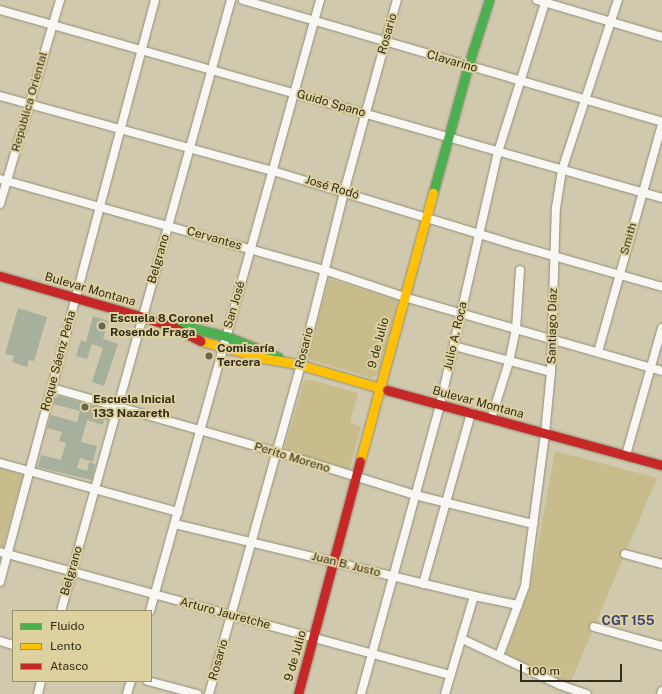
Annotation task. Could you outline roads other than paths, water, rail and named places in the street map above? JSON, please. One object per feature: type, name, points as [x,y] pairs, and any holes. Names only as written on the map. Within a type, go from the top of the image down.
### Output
[{"type":"main road","name":"9 de Julio","points":[[298,694],[448,137],[489,0]]},
{"type":"main road","name":"Bulevar Montana","points":[[0,276],[143,317],[172,327],[193,338],[223,347],[263,358],[301,365],[471,414],[662,465]]},
{"type":"main road","name":"Bulevar Montana","points":[[172,327],[193,328],[226,336],[260,348],[289,362]]},
{"type":"street","name":"República Oriental","points":[[0,204],[3,180],[29,104],[60,0]]},
{"type":"street","name":"Roque Sáenz Peña","points":[[0,582],[4,553],[29,472],[52,388],[155,0]]},
{"type":"street","name":"Belgrano","points":[[61,610],[231,0]]},
{"type":"street","name":"Clavarino","points":[[243,0],[584,99],[662,124]]},
{"type":"street","name":"San José","points":[[150,610],[320,0]]},
{"type":"street","name":"Rosario","points":[[209,694],[301,365],[344,192],[397,0]]},
{"type":"street","name":"Santiago Díaz","points":[[499,656],[525,586],[545,434],[552,372],[556,208],[562,170],[584,99],[618,0]]},
{"type":"street","points":[[543,1],[662,37]]},
{"type":"street","name":"Julio A. Roca","points":[[361,694],[440,405],[462,314],[478,233],[498,152],[543,1]]},
{"type":"street","name":"Guido Spano","points":[[0,10],[662,198]]},
{"type":"street","name":"José Rodó","points":[[0,96],[273,171],[426,218],[662,287]]},
{"type":"street","name":"Smith","points":[[598,352],[662,124]]},
{"type":"street","name":"Cervantes","points":[[3,180],[324,270],[404,297],[662,371]]},
{"type":"street","points":[[491,419],[509,362],[516,330],[520,270]]},
{"type":"street","points":[[626,455],[662,328]]},
{"type":"street","points":[[454,346],[509,362],[552,372]]},
{"type":"street","name":"Perito Moreno","points":[[52,388],[277,452],[355,478],[415,495],[533,524]]},
{"type":"street","points":[[423,584],[471,414]]},
{"type":"street","points":[[0,463],[178,512]]},
{"type":"street","name":"Juan B. Justo","points":[[174,524],[423,584],[518,605]]},
{"type":"street","name":"Arturo Jauretche","points":[[4,553],[450,675]]},
{"type":"street","points":[[625,554],[662,564]]},
{"type":"street","points":[[445,694],[474,596]]},
{"type":"street","points":[[594,627],[662,646]]},
{"type":"street","points":[[462,639],[560,686],[586,694]]},
{"type":"street","points":[[0,641],[12,645]]},
{"type":"street","points":[[38,694],[41,682]]},
{"type":"street","points":[[127,694],[131,682]]},
{"type":"street","points":[[152,682],[197,694]]},
{"type":"street","points":[[557,694],[560,686]]},
{"type":"place","name":"Escuela 8 Coronel Rosendo Fraga","points":[[102,326]]},
{"type":"place","name":"Comisaría Tercera","points":[[209,356]]},
{"type":"place","name":"Escuela Inicial 133 Nazareth","points":[[85,407]]},
{"type":"district","name":"CGT 155","points":[[628,621]]}]
